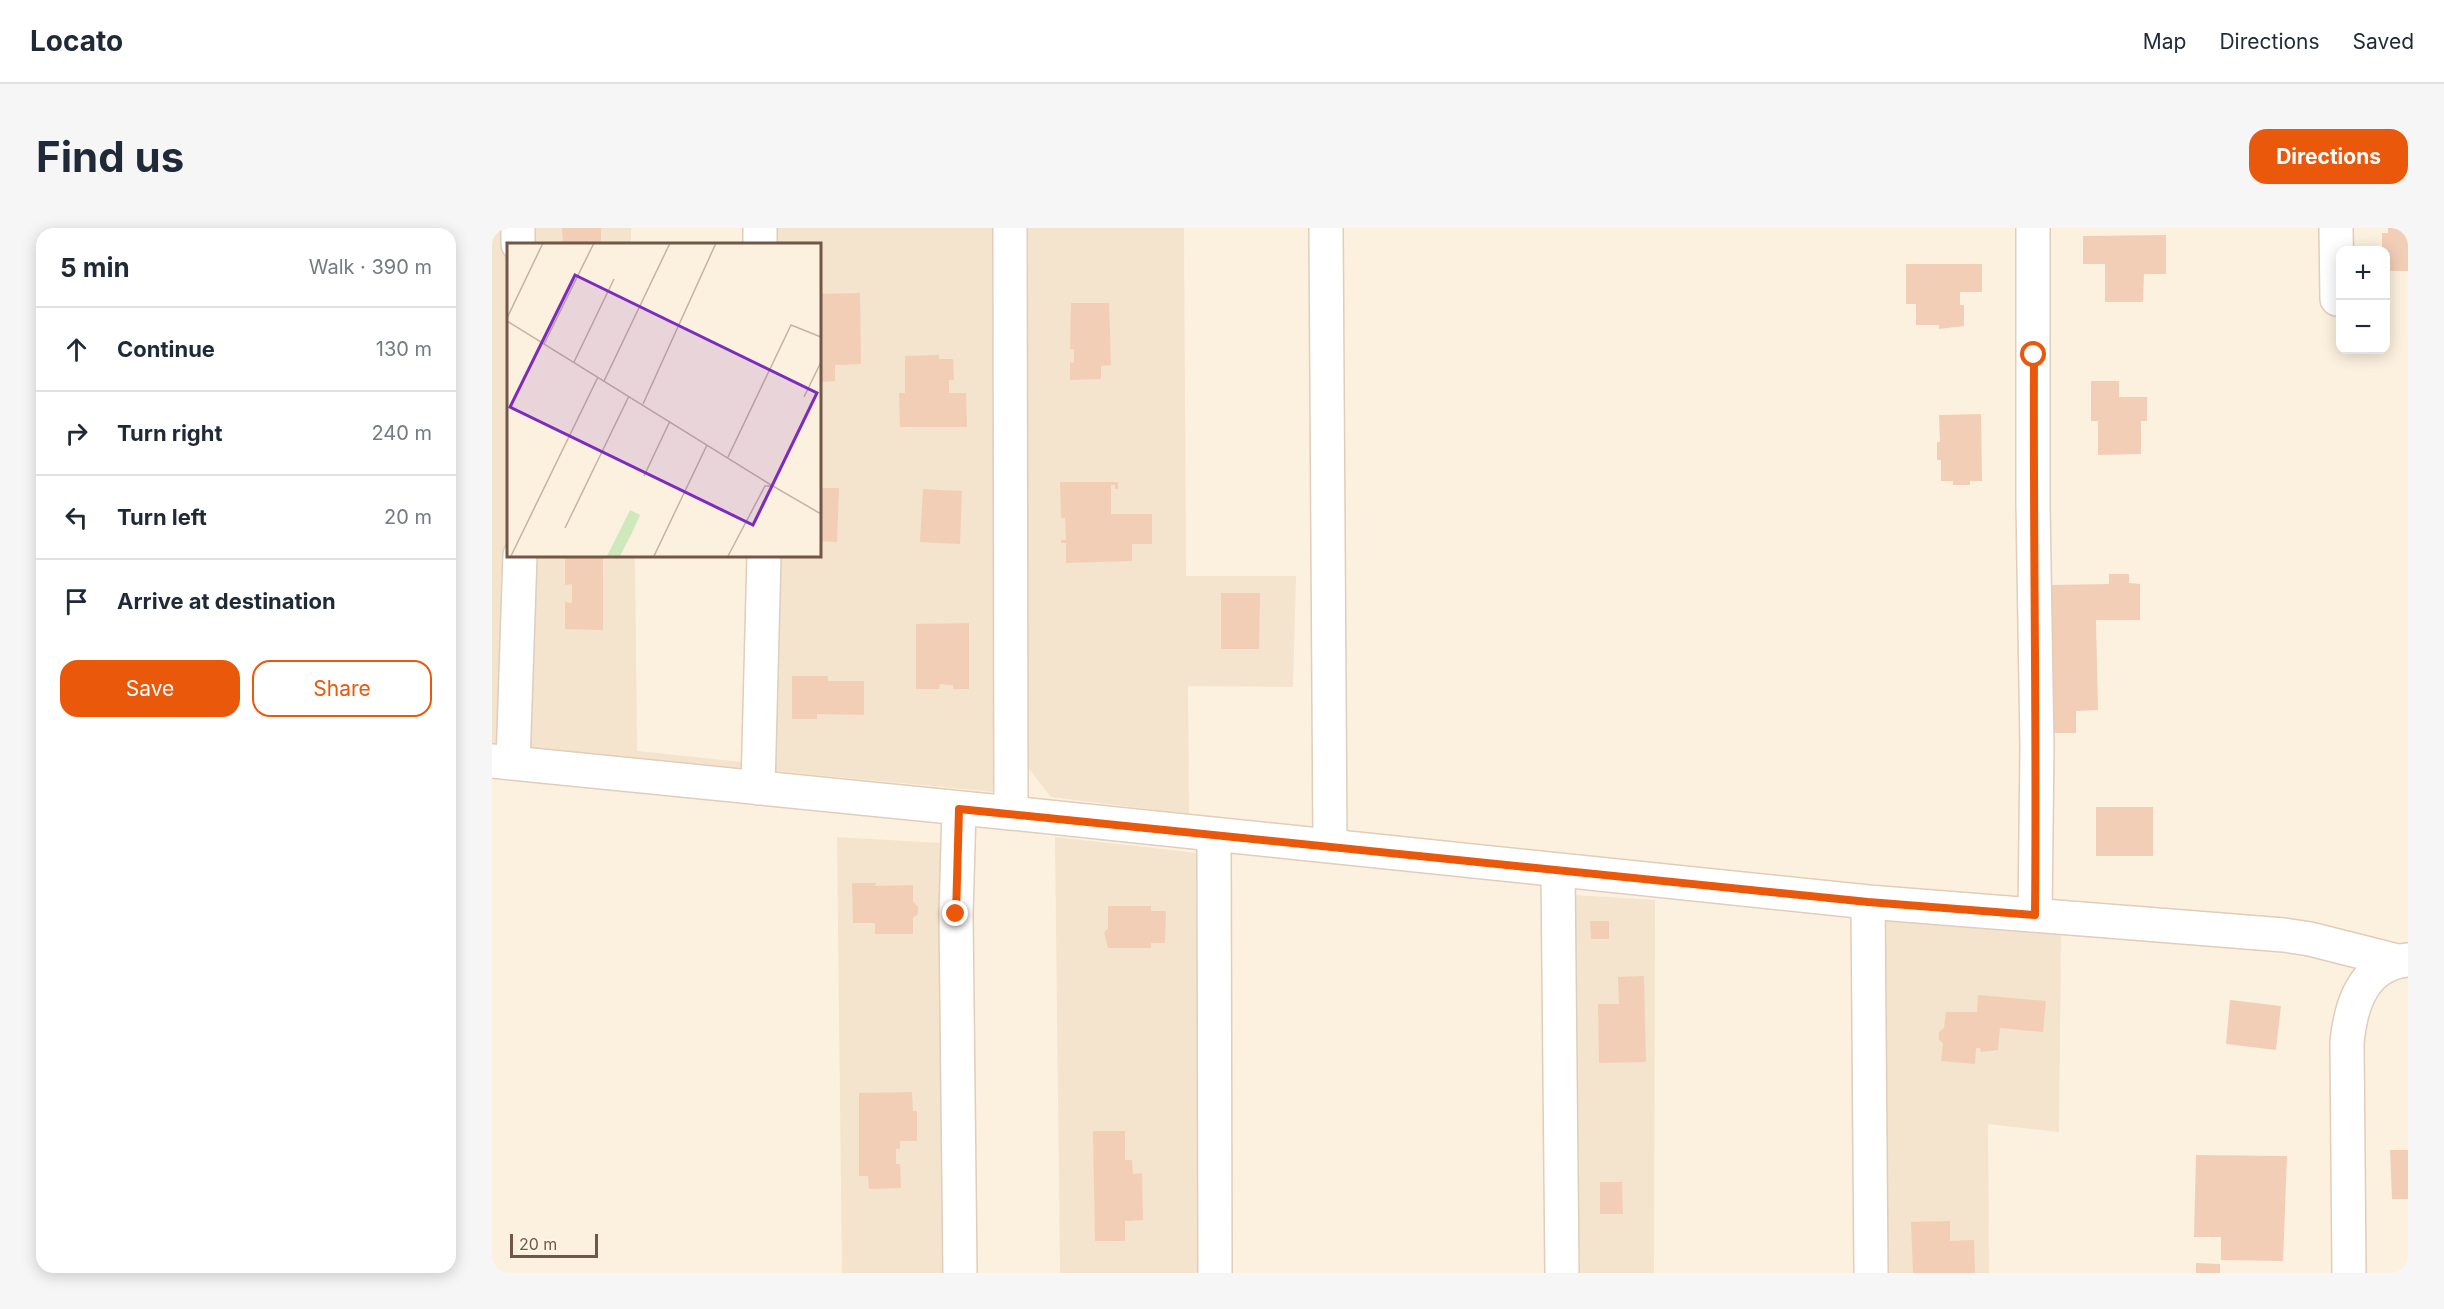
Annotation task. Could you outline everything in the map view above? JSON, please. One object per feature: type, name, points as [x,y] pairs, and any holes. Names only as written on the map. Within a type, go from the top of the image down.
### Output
[{"type":"street","points":[[1010,228],[1011,813]]},
{"type":"street","points":[[1326,228],[1330,846]]},
{"type":"street","points":[[2033,228],[2033,504],[2037,747],[2035,915]]},
{"type":"street","points":[[2336,228],[2336,246]]},
{"type":"street","points":[[520,556],[502,762],[1868,902],[2284,935],[2403,960]]},
{"type":"street","points":[[758,788],[764,556]]},
{"type":"street","points":[[959,809],[956,914],[960,1273]]},
{"type":"street","points":[[1214,834],[1215,1273]]},
{"type":"street","points":[[1558,870],[1562,1273]]},
{"type":"street","points":[[1868,902],[1871,1273]]},
{"type":"street","points":[[2349,1273],[2347,1041],[2349,1017],[2356,997],[2377,970],[2403,960]]},
{"type":"shaded area","points":[[492,228],[631,228],[631,243],[507,243],[507,556],[635,556],[637,751],[752,763],[752,556],[820,556],[820,243],[751,243],[751,228],[992,228],[996,792],[492,744]]},
{"type":"shaded area","points":[[1024,228],[1184,228],[1186,576],[1296,576],[1293,687],[1188,686],[1189,814],[1051,797],[1029,769]]},
{"type":"shaded area","points":[[837,837],[940,843],[945,1273],[842,1273]]},
{"type":"shaded area","points":[[1055,837],[1224,856],[1227,1273],[1060,1273]]},
{"type":"shaded area","points":[[1574,895],[1655,900],[1654,1273],[1574,1273]]},
{"type":"shaded area","points":[[1855,915],[2061,935],[2059,1132],[1988,1124],[1989,1273],[1863,1273]]},
{"type":"building","points":[[562,228],[601,228],[601,243],[563,243]]},
{"type":"building","points":[[2388,228],[2408,228],[2408,271],[2390,271],[2390,246],[2382,246],[2382,233],[2388,233]]},
{"type":"building","points":[[2166,235],[2166,274],[2144,274],[2143,302],[2105,302],[2105,264],[2083,264],[2083,236]]},
{"type":"building","points":[[1906,264],[1982,264],[1982,292],[1960,292],[1960,305],[1964,305],[1964,326],[1939,329],[1939,325],[1916,325],[1916,304],[1906,304]]},
{"type":"building","points":[[860,293],[861,364],[835,365],[835,381],[820,382],[820,294]]},
{"type":"building","points":[[1071,303],[1109,303],[1111,365],[1101,366],[1101,379],[1070,380],[1070,362],[1074,363],[1074,349],[1070,349]]},
{"type":"building","points":[[939,355],[939,359],[953,359],[954,380],[949,380],[949,393],[966,393],[967,427],[900,427],[899,393],[905,393],[905,356]]},
{"type":"building","points":[[2091,381],[2119,381],[2119,397],[2147,397],[2147,421],[2141,421],[2141,454],[2098,455],[2098,421],[2091,421]]},
{"type":"building","points":[[1981,414],[1982,481],[1970,481],[1970,485],[1953,485],[1953,481],[1941,481],[1941,460],[1937,460],[1937,442],[1940,442],[1939,415]]},
{"type":"building","points":[[1060,482],[1118,482],[1118,489],[1115,489],[1115,485],[1111,485],[1111,514],[1152,514],[1152,544],[1132,544],[1132,561],[1066,563],[1066,543],[1061,543],[1061,540],[1066,540],[1065,518],[1061,518]]},
{"type":"building","points":[[820,488],[839,488],[837,542],[820,541]]},
{"type":"building","points":[[923,489],[962,491],[960,544],[920,542]]},
{"type":"building","points":[[565,556],[603,556],[603,630],[565,629],[565,602],[572,603],[572,584],[565,585]]},
{"type":"building","points":[[2109,574],[2129,574],[2129,583],[2140,584],[2140,620],[2096,620],[2098,710],[2076,711],[2076,733],[2053,733],[2051,585],[2109,584]]},
{"type":"building","points":[[1221,593],[1260,593],[1259,649],[1221,649]]},
{"type":"building","points":[[969,623],[969,689],[953,689],[953,685],[940,684],[939,689],[916,689],[916,624]]},
{"type":"building","points":[[792,676],[828,676],[828,681],[864,681],[864,715],[817,714],[817,719],[792,719]]},
{"type":"building","points":[[2096,807],[2153,807],[2153,856],[2096,856]]},
{"type":"building","points":[[852,883],[876,883],[875,886],[913,885],[913,901],[918,907],[918,914],[913,918],[913,934],[875,934],[875,923],[853,923]]},
{"type":"building","points":[[1108,906],[1151,906],[1151,911],[1166,911],[1165,943],[1151,943],[1151,948],[1108,948],[1104,932],[1108,929]]},
{"type":"building","points":[[1590,921],[1609,921],[1609,939],[1591,939]]},
{"type":"building","points":[[1644,976],[1646,1062],[1599,1063],[1598,1004],[1619,1004],[1618,977]]},
{"type":"building","points":[[1978,995],[2046,1001],[2043,1032],[2000,1028],[1998,1050],[1981,1052],[1980,1048],[1976,1048],[1975,1064],[1941,1061],[1943,1044],[1939,1039],[1939,1032],[1944,1028],[1946,1012],[1977,1012]]},
{"type":"building","points":[[2230,1000],[2281,1006],[2276,1050],[2226,1044]]},
{"type":"building","points":[[912,1092],[913,1111],[917,1111],[917,1141],[900,1141],[900,1149],[896,1149],[896,1164],[900,1164],[901,1188],[869,1189],[868,1176],[859,1176],[859,1093]]},
{"type":"building","points":[[1093,1131],[1125,1131],[1125,1160],[1132,1160],[1133,1174],[1142,1173],[1143,1220],[1125,1221],[1125,1241],[1095,1241]]},
{"type":"building","points":[[2390,1150],[2408,1150],[2408,1199],[2392,1199]]},
{"type":"building","points":[[2196,1155],[2287,1156],[2283,1261],[2221,1260],[2221,1237],[2194,1237]]},
{"type":"building","points":[[1600,1182],[1622,1182],[1623,1214],[1600,1214]]},
{"type":"building","points":[[1950,1221],[1950,1241],[1974,1240],[1975,1273],[1913,1273],[1911,1222]]},
{"type":"building","points":[[2196,1263],[2220,1264],[2220,1273],[2196,1273]]},
{"type":"route","points":[[956,914],[959,809],[1868,902],[2035,915],[2037,747],[2033,504],[2034,355]]}]
